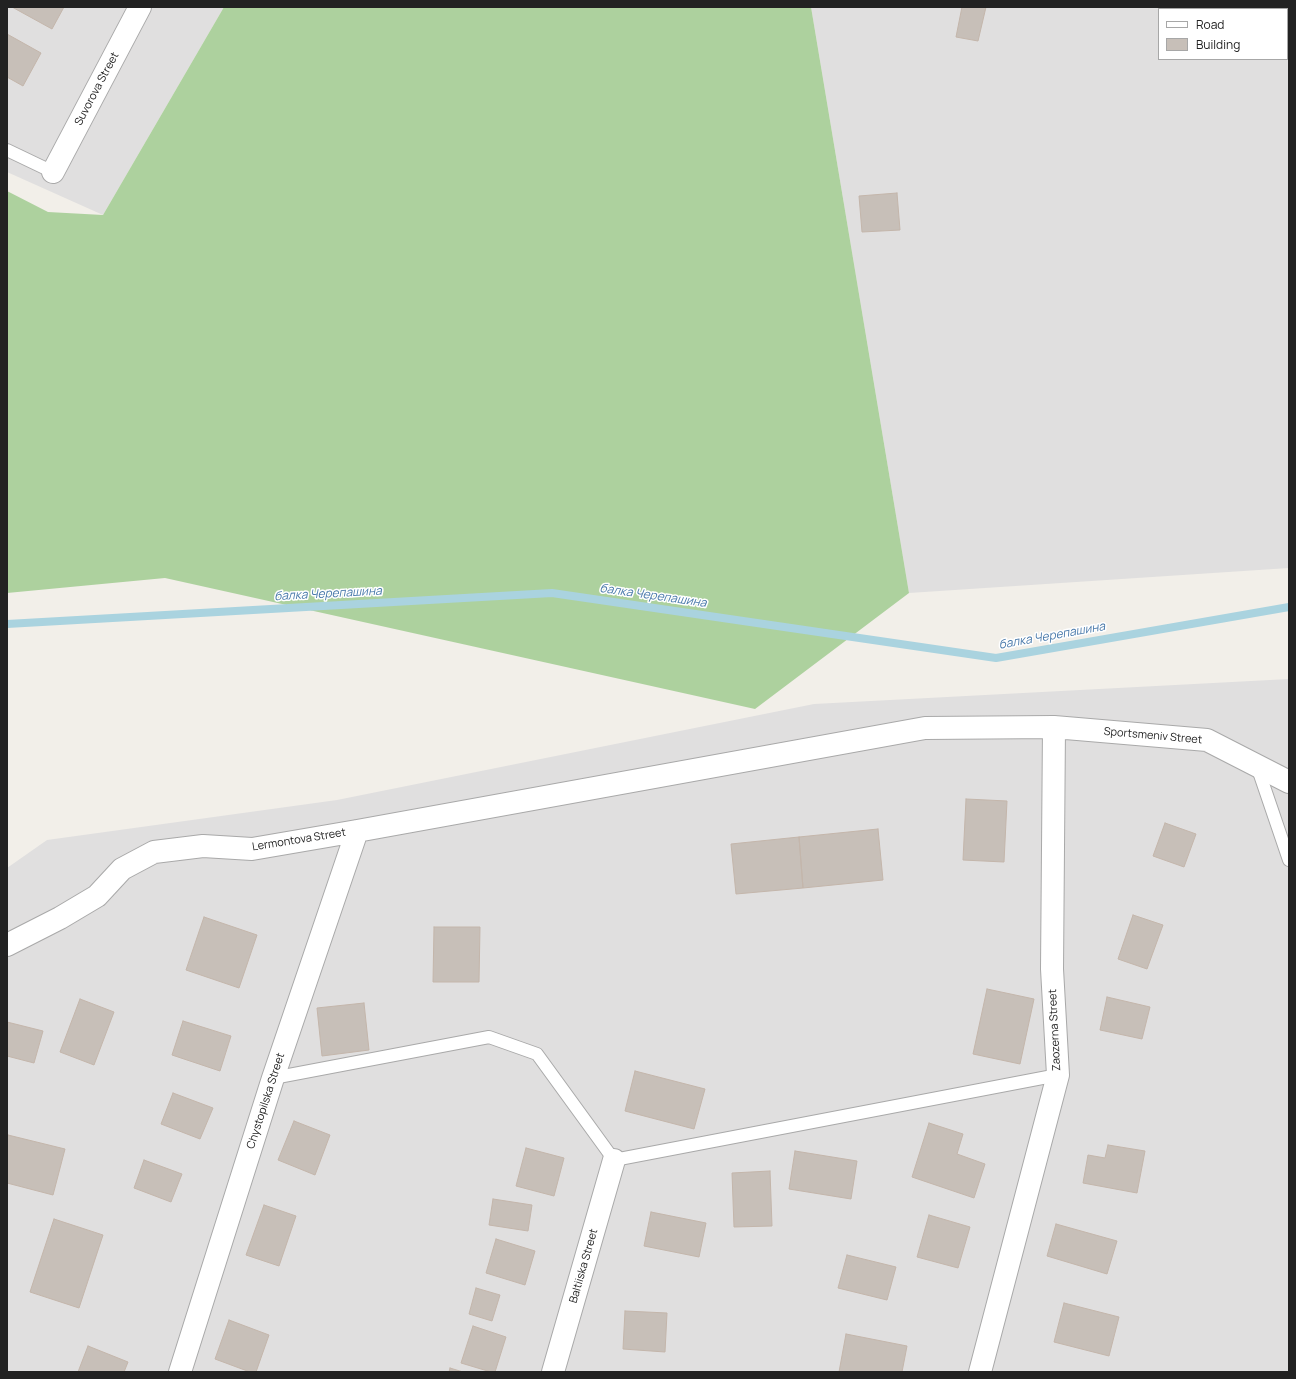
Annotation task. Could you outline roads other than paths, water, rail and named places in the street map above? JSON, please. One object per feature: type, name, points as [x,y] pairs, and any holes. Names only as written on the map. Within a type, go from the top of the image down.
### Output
[{"type":"street","name":"Suvorova Street","points":[[53,172],[140,7]]},
{"type":"street","name":"Sportsmeniv Street","points":[[357,831],[925,728],[1054,727],[1207,740],[1289,782]]},
{"type":"street","name":"Zaozerna Street","points":[[980,1372],[1058,1074],[1052,969],[1054,727]]},
{"type":"street","name":"Lermontova Street","points":[[7,945],[60,918],[97,896],[122,869],[154,852],[203,846],[252,849],[357,831]]},
{"type":"street","name":"Chystopilska Street","points":[[180,1372],[273,1078],[357,831]]},
{"type":"street","name":"Baltiiska Street","points":[[553,1372],[614,1160]]},
{"type":"lane","points":[[7,150],[53,172]]},
{"type":"lane","points":[[1257,765],[1289,860]]},
{"type":"lane","points":[[273,1078],[489,1037],[537,1054],[614,1160],[1058,1074]]},
{"type":"waterway","name":"балка Черепашина","points":[[7,624],[552,593],[996,658],[1289,607]]}]
